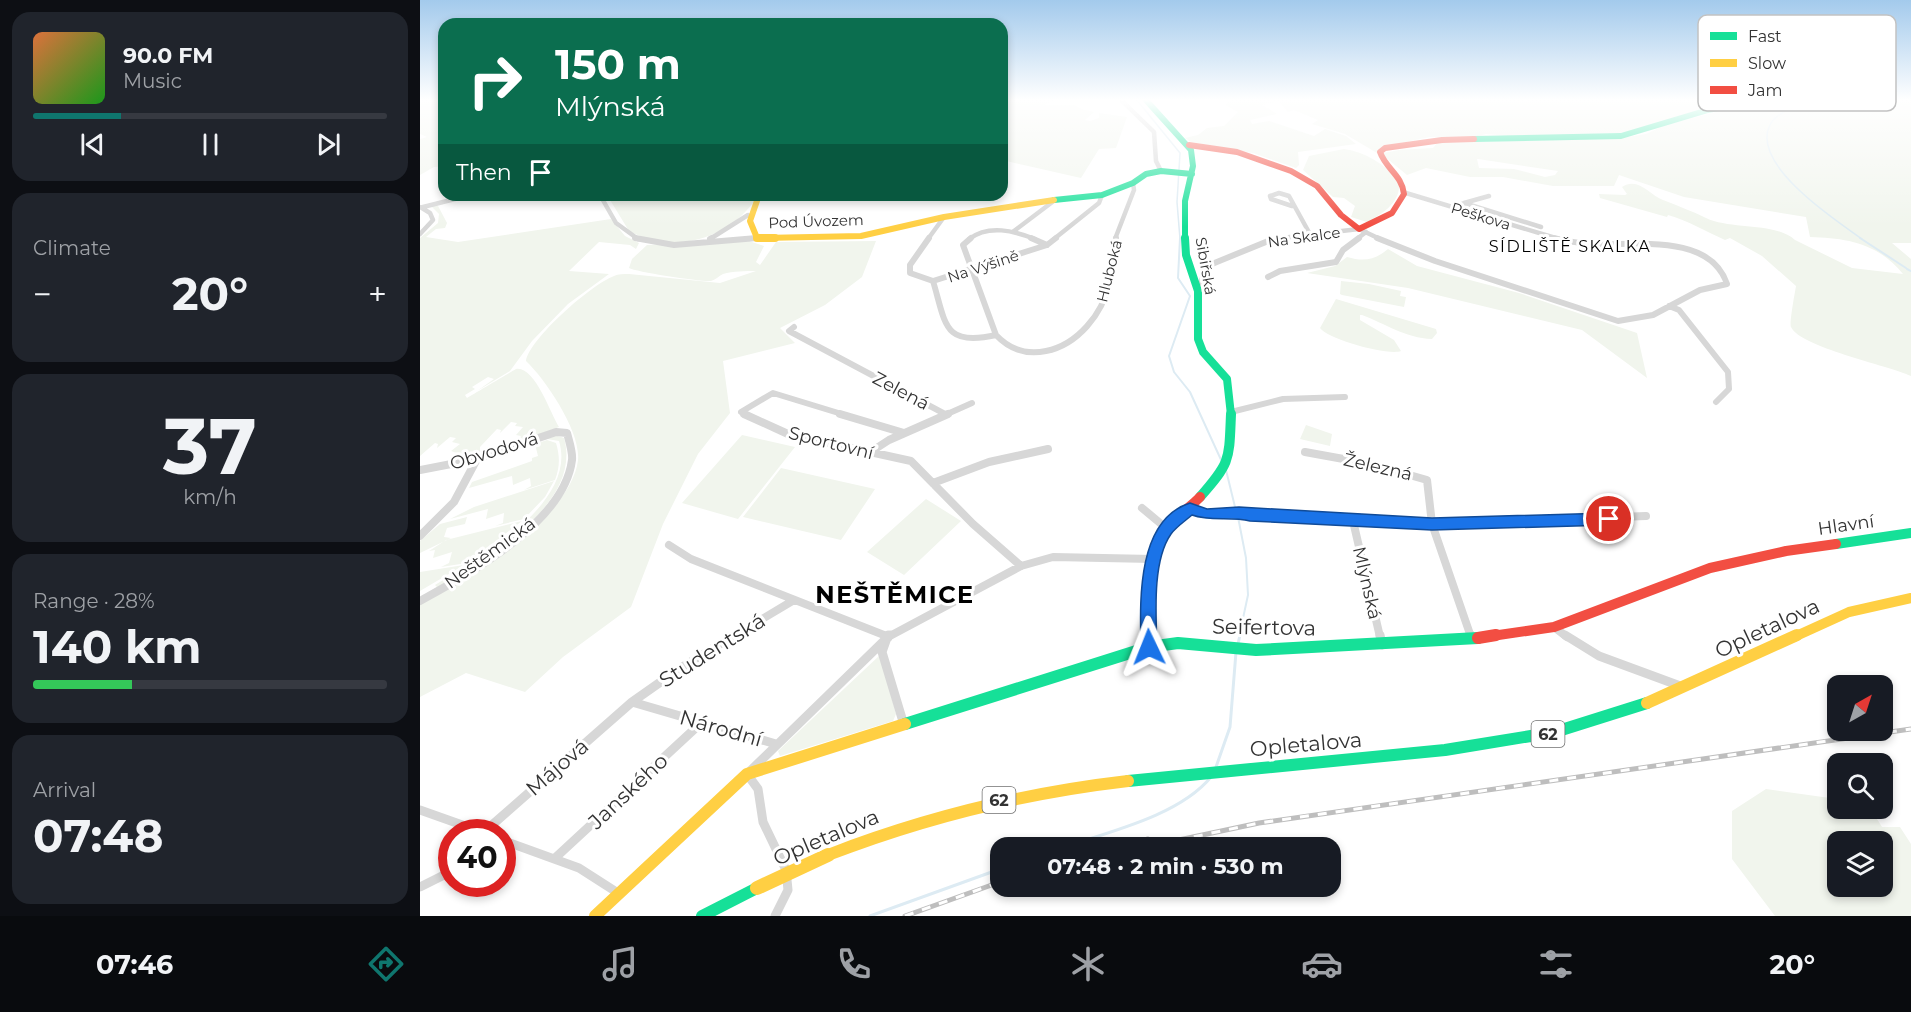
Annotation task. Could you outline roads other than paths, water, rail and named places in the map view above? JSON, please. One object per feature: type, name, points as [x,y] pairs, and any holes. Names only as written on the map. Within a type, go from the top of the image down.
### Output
[{"type":"street","points":[[1155,142],[1156,161],[1161,171]]},
{"type":"street","points":[[1186,142],[1189,145],[1213,146],[1295,173],[1316,185],[1330,199],[1340,214],[1362,230],[1387,217],[1402,203],[1406,193],[1400,173],[1381,157],[1380,152],[1385,148],[1430,142]]},
{"type":"street","name":"Sibiřská","points":[[1149,647],[1148,609],[1158,540],[1166,528],[1190,509],[1224,466],[1231,412],[1227,380],[1203,352],[1198,339],[1198,291],[1186,255],[1184,224],[1185,201],[1182,173],[1189,145]]},
{"type":"street","name":"Pod Úvozem","points":[[757,238],[861,236],[944,217],[1102,195],[1134,183],[1146,174],[1161,171],[1182,173]]},
{"type":"street","name":"Hluboká","points":[[996,335],[1007,347],[1025,353],[1049,351],[1066,344],[1084,331],[1100,309],[1108,284],[1110,259],[1134,190],[1134,183]]},
{"type":"street","name":"Peškova","points":[[1362,230],[1435,261],[1618,321],[1653,315],[1700,290],[1727,284],[1722,269],[1689,249],[1659,243],[1571,242],[1406,193]]},
{"type":"street","name":"Na Výšině","points":[[944,217],[910,265],[910,273],[915,277],[933,281],[971,271],[1047,245],[1099,203],[1102,195]]},
{"type":"street","points":[[1453,207],[1489,196]]},
{"type":"street","points":[[1014,231],[1055,200]]},
{"type":"street","points":[[421,207],[449,201]]},
{"type":"street","points":[[604,201],[620,228],[632,237],[647,242],[757,238]]},
{"type":"street","points":[[705,241],[748,215],[756,201]]},
{"type":"street","points":[[1464,203],[1541,227]]},
{"type":"street","points":[[1292,206],[1311,236]]},
{"type":"street","points":[[420,234],[433,220],[430,213],[421,207]]},
{"type":"street","points":[[748,215],[750,228],[757,238]]},
{"type":"street","points":[[933,281],[950,331],[966,340],[996,335],[963,245],[968,239],[1004,230],[1014,231],[1047,245]]},
{"type":"street","name":"Na Skalce","points":[[1198,291],[1206,269],[1221,260],[1273,239],[1362,230]]},
{"type":"street","name":"Na Skalce","points":[[1268,277],[1280,271],[1329,265],[1336,262],[1343,250],[1362,230]]},
{"type":"street","points":[[1669,306],[1678,310],[1728,372],[1731,384],[1728,393],[1716,402]]},
{"type":"street","name":"Zelená","points":[[794,327],[789,331],[945,414]]},
{"type":"street","name":"Sportovní","points":[[904,433],[774,393],[741,412],[788,435],[911,460],[973,524],[1021,566]]},
{"type":"street","points":[[1231,412],[1283,399],[1345,397]]},
{"type":"street","points":[[945,414],[972,403]]},
{"type":"street","name":"Zelená","points":[[869,453],[904,433],[945,414]]},
{"type":"street","name":"Obvodová","points":[[420,470],[477,459],[556,432],[567,433]]},
{"type":"street","name":"Neštěmická","points":[[420,601],[497,553],[538,520],[559,497],[573,468],[572,442],[567,433]]},
{"type":"street","points":[[933,483],[973,464],[1011,454],[1048,449]]},
{"type":"street","name":"Železná","points":[[1305,452],[1371,464],[1419,476],[1429,485],[1432,524],[1472,639]]},
{"type":"street","points":[[420,536],[445,514],[462,492],[477,459]]},
{"type":"street","points":[[1142,508],[1166,528]]},
{"type":"street","name":"Mlýnská","points":[[1190,509],[1206,514],[1236,513],[1250,516],[1432,524],[1646,516]]},
{"type":"street","name":"Mlýnská","points":[[1353,521],[1382,645]]},
{"type":"street","name":"Hlavní","points":[[1786,550],[1911,533]]},
{"type":"street","name":"Studentská","points":[[669,545],[691,559],[889,636]]},
{"type":"street","name":"Seifertova","points":[[747,774],[1149,647],[1178,643],[1243,649],[1382,645],[1472,639],[1554,627],[1702,570],[1786,550]]},
{"type":"street","points":[[595,916],[747,774],[889,636],[1021,566],[1053,558],[1154,560]]},
{"type":"street","name":"Opletalova","points":[[702,916],[828,855],[913,824],[989,802],[1083,785],[1403,755],[1484,745],[1555,732],[1636,708],[1686,688],[1842,615],[1876,604],[1911,598]]},
{"type":"street","name":"Studentská","points":[[632,702],[679,669],[794,600]]},
{"type":"street","points":[[1554,627],[1571,642],[1591,653],[1686,688]]},
{"type":"street","points":[[889,636],[882,652],[904,725]]},
{"type":"street","name":"Národní","points":[[632,702],[776,744]]},
{"type":"street","name":"Májová","points":[[498,819],[632,702]]},
{"type":"street","name":"Janského","points":[[554,859],[701,723]]},
{"type":"street","points":[[747,774],[759,790],[764,825],[786,862],[789,884],[786,900],[776,916]]},
{"type":"street","points":[[420,810],[446,819]]},
{"type":"street","points":[[516,845],[554,859],[609,884],[618,893]]},
{"type":"street","points":[[420,887],[438,880]]},
{"type":"waterway","points":[[1171,142],[1180,153],[1177,202],[1180,239]]},
{"type":"waterway","points":[[1767,142],[1773,158],[1784,175],[1799,191],[1862,239]]},
{"type":"waterway","points":[[1860,238],[1906,268]]},
{"type":"waterway","points":[[1180,239],[1178,278],[1190,296],[1169,356],[1174,372],[1190,392],[1222,462]]},
{"type":"waterway","points":[[1907,269],[1911,271]]},
{"type":"waterway","points":[[1226,470],[1236,511]]},
{"type":"waterway","points":[[1238,517],[1246,558],[1248,595],[1239,637]]},
{"type":"waterway","points":[[1238,644],[1240,635]]},
{"type":"waterway","points":[[1216,767],[1230,727],[1236,652]]},
{"type":"waterway","points":[[1096,837],[1162,812],[1197,791],[1211,777]]},
{"type":"waterway","points":[[870,916],[990,873]]},
{"type":"railway","points":[[1193,837],[1259,823],[1911,729]]},
{"type":"railway","points":[[905,916],[990,886]]},
{"type":"district","name":"SÍDLIŠTĚ SKALKA","points":[[1570,246]]},
{"type":"district","name":"NEŠTĚMICE","points":[[895,594]]}]
